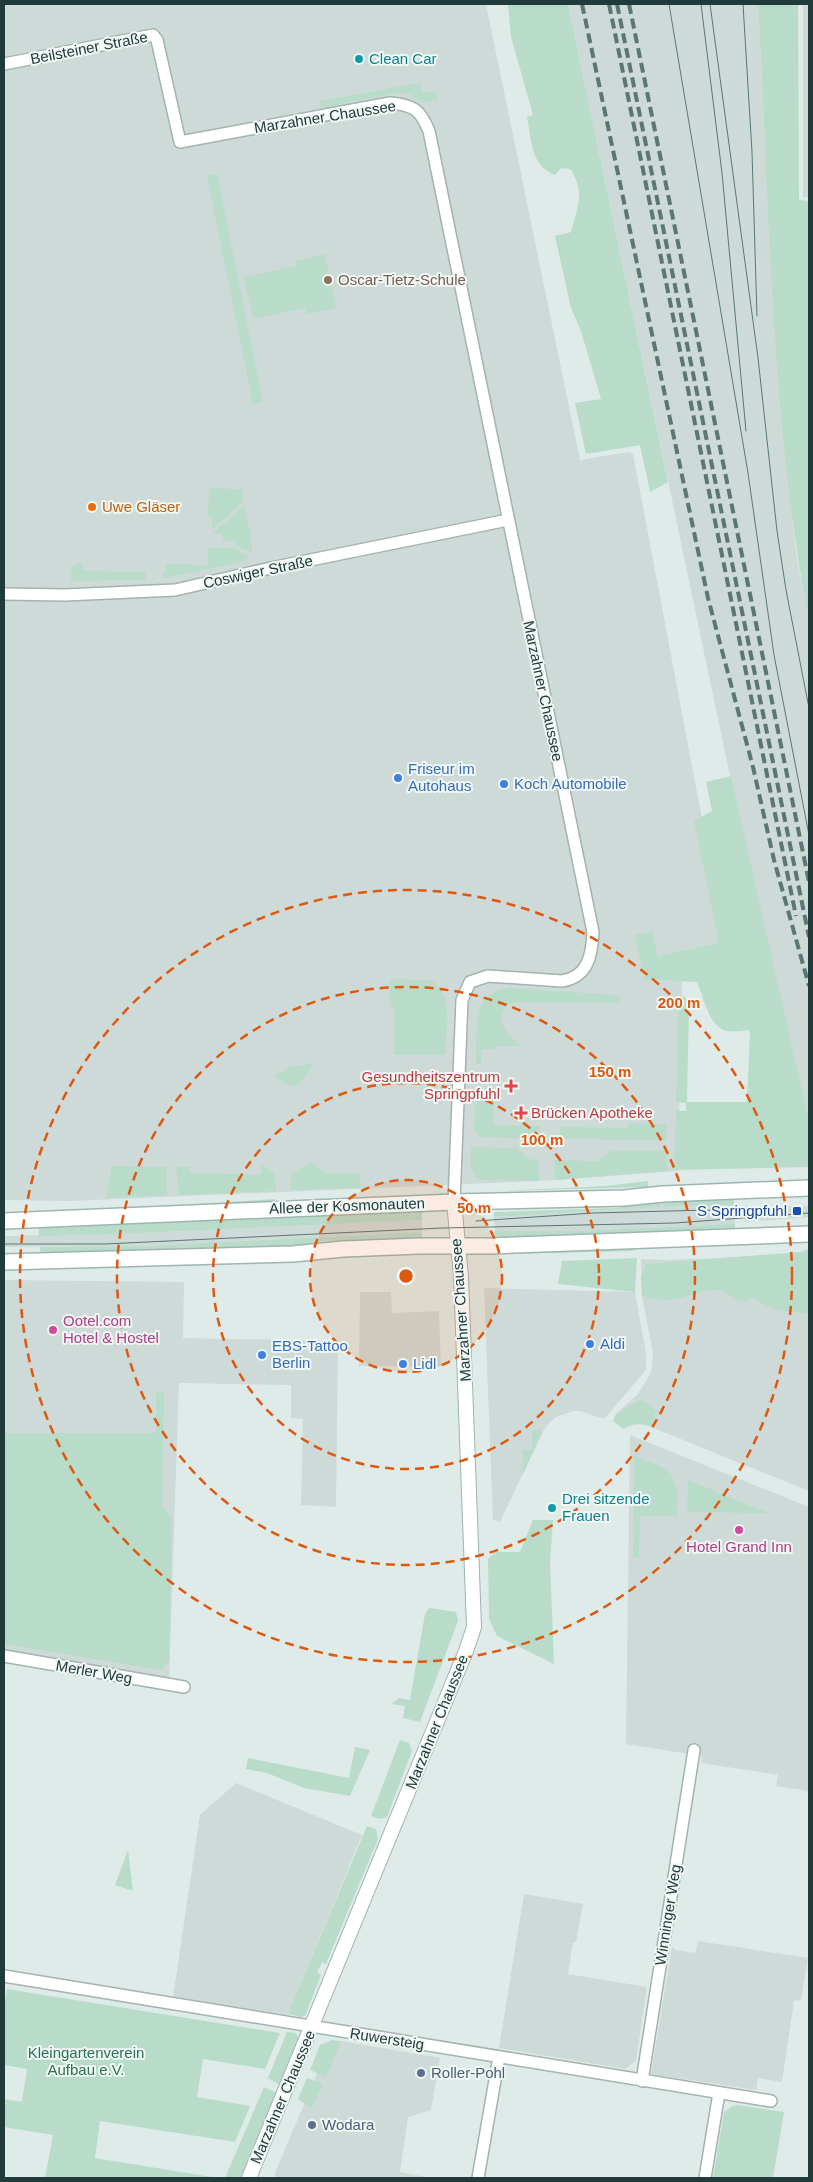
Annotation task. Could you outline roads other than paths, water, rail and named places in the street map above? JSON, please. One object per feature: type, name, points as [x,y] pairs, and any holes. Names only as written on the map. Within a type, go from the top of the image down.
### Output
[{"type":"main road","name":"Allee der Kosmonauten","points":[[4,1221],[454,1202],[624,1198],[663,1194],[809,1188]]},
{"type":"main road","points":[[4,1262],[284,1254],[343,1249],[809,1234]]},
{"type":"street","name":"Beilsteiner Straße","points":[[4,64],[153,35],[156,40],[180,142]]},
{"type":"street","name":"Marzahner Chaussee","points":[[180,142],[390,103],[404,104],[416,109],[429,130],[592,923],[593,943],[590,959],[586,967],[581,973],[570,980],[562,982],[488,976],[470,982],[462,1000],[454,1202],[462,1293],[474,1627],[466,1651],[249,2178]]},
{"type":"street","name":"Coswiger Straße","points":[[4,594],[65,595],[175,590],[281,566],[508,520]]},
{"type":"street","name":"Merler Weg","points":[[4,1656],[184,1687]]},
{"type":"street","name":"Winninger Weg","points":[[642,2080],[694,1750]]},
{"type":"street","name":"Ruwersteig","points":[[4,1976],[771,2101]]},
{"type":"street","points":[[478,2178],[499,2057]]},
{"type":"street","points":[[705,2178],[719,2093]]},
{"type":"tram line","points":[[669,4],[748,473],[774,655],[809,835]]},
{"type":"tram line","points":[[701,4],[722,173],[746,431]]},
{"type":"tram line","points":[[710,4],[758,358],[777,531],[786,590],[809,708]]},
{"type":"tram line","points":[[743,4],[752,152],[757,316]]},
{"type":"tram line","points":[[476,1221],[593,1213],[786,1208]]},
{"type":"tram line","points":[[4,1244],[105,1244],[442,1228],[675,1223],[809,1213]]},
{"type":"railway","points":[[582,4],[708,598],[753,767],[774,860],[809,986]]},
{"type":"railway","points":[[609,4],[796,916]]},
{"type":"railway","points":[[617,4],[809,937]]},
{"type":"railway","points":[[629,4],[809,882]]},
{"type":"place","name":"Clean Car","points":[[359,59]]},
{"type":"place","name":"Oscar-Tietz-Schule","points":[[328,280]]},
{"type":"place","name":"Uwe Gläser","points":[[92,507]]},
{"type":"place","name":"Friseur im Autohaus","points":[[398,778]]},
{"type":"place","name":"Koch Automobile","points":[[504,784]]},
{"type":"place","name":"Gesundheitszentrum Springpfuhl","points":[[511,1086]]},
{"type":"place","name":"Brücken Apotheke","points":[[521,1113]]},
{"type":"place","name":"S Springpfuhl","points":[[797,1211]]},
{"type":"place","name":"Ootel.com Hotel & Hostel","points":[[53,1330]]},
{"type":"place","name":"Aldi","points":[[590,1344]]},
{"type":"place","name":"EBS-Tattoo Berlin","points":[[262,1355]]},
{"type":"place","name":"Lidl","points":[[403,1364]]},
{"type":"place","name":"Drei sitzende Frauen","points":[[552,1508]]},
{"type":"place","name":"Hotel Grand Inn","points":[[739,1530]]},
{"type":"place","name":"Roller-Pohl","points":[[421,2073]]},
{"type":"place","name":"Wodara","points":[[312,2125]]},
{"type":"park label","name":"Kleingartenverein Aufbau e.V.","points":[[86,2062]]}]
